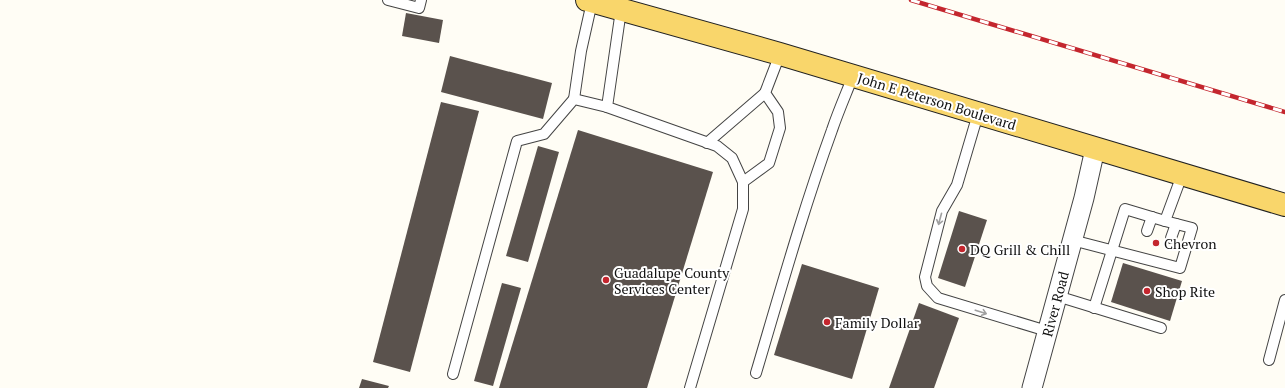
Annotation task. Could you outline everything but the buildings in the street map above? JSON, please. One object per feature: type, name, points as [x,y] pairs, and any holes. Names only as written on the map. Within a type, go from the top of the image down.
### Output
[{"type":"main road","name":"John E Peterson Boulevard","points":[[590,1],[780,54],[1285,206]]},
{"type":"street","name":"River Road","points":[[1032,388],[1095,149]]},
{"type":"lane","points":[[388,0],[419,8],[420,0]]},
{"type":"lane","points":[[453,374],[517,141],[544,134],[574,99],[590,1]]},
{"type":"lane","points":[[607,107],[621,10]]},
{"type":"lane","points":[[706,143],[765,93],[780,54]]},
{"type":"lane","points":[[756,373],[812,190],[832,129],[853,76]]},
{"type":"lane","points":[[743,182],[769,163],[780,128],[778,112],[765,93]]},
{"type":"lane","points":[[574,99],[607,107],[717,146],[732,158],[743,182],[742,209],[690,388]]},
{"type":"lane","points":[[978,114],[957,184],[942,211],[925,276],[927,286],[938,298],[1047,331]]},
{"type":"lane","points":[[1165,221],[1182,175]]},
{"type":"lane","points":[[1072,240],[1111,250],[1140,252],[1163,259],[1180,268],[1192,228],[1125,209],[1111,250],[1094,308]]},
{"type":"lane","points":[[1147,231],[1152,217]]},
{"type":"lane","points":[[1171,238],[1176,224]]},
{"type":"lane","points":[[1057,296],[1161,328]]},
{"type":"lane","points":[[1269,360],[1285,300]]},
{"type":"railway","points":[[911,0],[1285,112]]},
{"type":"place","name":"Chevron","points":[[1156,243]]},
{"type":"place","name":"DQ Grill & Chill","points":[[962,249]]},
{"type":"place","name":"Guadalupe County Services Center","points":[[606,280]]},
{"type":"place","name":"Shop Rite","points":[[1147,291]]},
{"type":"place","name":"Family Dollar","points":[[827,322]]}]
